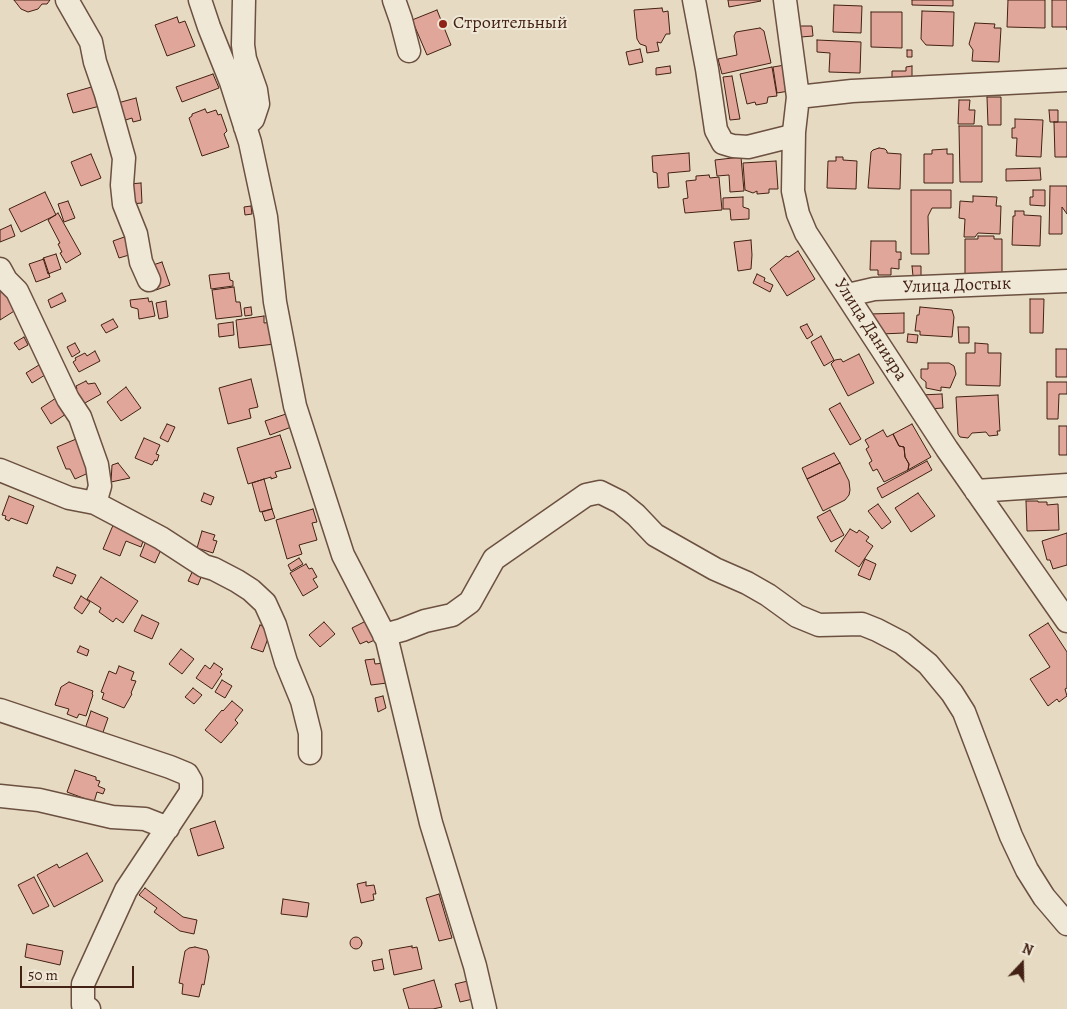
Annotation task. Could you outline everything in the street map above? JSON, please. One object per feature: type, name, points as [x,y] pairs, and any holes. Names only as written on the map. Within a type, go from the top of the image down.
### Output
[{"type":"street","points":[[66,0],[91,42],[95,62],[124,158],[122,185],[124,204],[136,234],[141,262],[149,280]]},
{"type":"street","points":[[200,0],[231,82],[245,126],[266,217],[275,302],[296,406],[343,555],[386,640],[431,823],[475,966],[484,1009]]},
{"type":"street","points":[[244,0],[243,45],[256,90],[258,104],[253,119],[245,126]]},
{"type":"street","points":[[394,0],[409,51]]},
{"type":"street","points":[[694,0],[716,130],[723,143],[733,146],[748,146],[788,137],[794,132]]},
{"type":"street","name":"Улица Данияра","points":[[785,0],[798,97],[794,132],[793,191],[798,214],[806,233],[976,491],[1067,621]]},
{"type":"street","points":[[798,97],[852,91],[1067,80]]},
{"type":"street","points":[[0,268],[6,280],[16,291],[68,399],[80,417],[97,466],[100,486],[95,503]]},
{"type":"street","name":"Улица Достык","points":[[848,295],[874,289],[1067,281]]},
{"type":"street","points":[[0,470],[69,498],[95,503],[162,538],[204,566],[214,569],[251,590],[265,603],[275,624],[286,662],[302,701],[310,733],[310,753]]},
{"type":"street","points":[[976,491],[1067,485]]},
{"type":"street","points":[[384,635],[425,621],[452,615],[470,602],[494,559],[586,495],[600,492],[625,506],[655,535],[715,569],[747,583],[786,606],[797,616],[819,625],[862,624],[902,643],[928,664],[952,693],[964,712],[1008,828],[1027,870],[1044,898],[1067,924]]},
{"type":"street","points":[[0,710],[170,767],[187,774],[192,781],[191,792],[126,890],[83,984],[83,1005],[89,1009]]},
{"type":"street","points":[[0,796],[39,800],[112,817],[145,819],[168,828]]},
{"type":"building","points":[[14,0],[50,0],[47,4],[42,4],[38,9],[28,12],[21,9]]},
{"type":"building","points":[[728,0],[760,0],[761,1],[729,7]]},
{"type":"building","points":[[912,0],[953,0],[953,6],[912,5]]},
{"type":"building","points":[[1008,0],[1045,0],[1045,28],[1007,27]]},
{"type":"building","points":[[1052,0],[1067,0],[1067,27],[1052,27]]},
{"type":"building","points":[[834,5],[862,6],[861,33],[833,32]]},
{"type":"building","points":[[662,8],[663,12],[668,11],[670,34],[666,34],[661,43],[657,42],[659,51],[647,53],[646,46],[640,44],[637,39],[634,10]]},
{"type":"building","points":[[437,10],[451,45],[427,55],[412,20]]},
{"type":"building","points":[[922,11],[954,12],[953,46],[926,45],[921,39]]},
{"type":"building","points":[[871,12],[902,12],[902,48],[871,47]]},
{"type":"building","points":[[177,17],[179,23],[185,21],[195,46],[167,56],[155,25]]},
{"type":"building","points":[[975,23],[995,24],[994,28],[1001,28],[999,62],[972,61],[973,50],[969,44]]},
{"type":"building","points":[[800,26],[812,26],[813,36],[801,37]]},
{"type":"building","points":[[760,28],[764,31],[771,63],[722,74],[718,59],[737,55],[734,36],[736,32]]},
{"type":"building","points":[[817,40],[861,42],[860,73],[829,72],[830,53],[817,52]]},
{"type":"building","points":[[640,49],[643,62],[629,65],[626,52]]},
{"type":"building","points":[[907,50],[912,50],[912,57],[907,57]]},
{"type":"building","points":[[785,65],[789,91],[777,93],[773,67]]},
{"type":"building","points":[[670,66],[671,73],[656,75],[656,68]]},
{"type":"building","points":[[912,66],[912,80],[892,80],[892,71],[906,71],[906,67]]},
{"type":"building","points":[[772,67],[777,96],[768,97],[767,103],[756,105],[755,102],[747,104],[740,74]]},
{"type":"building","points":[[213,74],[219,88],[182,102],[176,87]]},
{"type":"building","points":[[732,76],[740,119],[730,120],[723,77]]},
{"type":"building","points":[[95,86],[100,106],[73,113],[67,94]]},
{"type":"building","points":[[987,97],[1001,97],[1001,125],[988,125]]},
{"type":"building","points":[[136,98],[141,120],[133,122],[132,118],[119,122],[114,104]]},
{"type":"building","points":[[959,100],[970,100],[969,110],[975,110],[974,124],[958,124]]},
{"type":"building","points":[[205,109],[207,113],[216,110],[218,115],[221,114],[227,131],[224,134],[229,147],[202,156],[189,118],[192,114]]},
{"type":"building","points":[[1049,110],[1058,110],[1058,122],[1050,122]]},
{"type":"building","points":[[1015,119],[1043,120],[1041,157],[1016,156],[1017,138],[1012,138],[1012,128],[1015,128]]},
{"type":"building","points":[[1054,122],[1067,122],[1067,157],[1055,157]]},
{"type":"building","points":[[959,126],[982,126],[982,182],[960,182]]},
{"type":"building","points":[[879,148],[885,149],[887,153],[901,154],[900,189],[868,188],[871,152]]},
{"type":"building","points":[[947,149],[947,154],[953,154],[953,183],[924,183],[924,154],[932,154],[932,150]]},
{"type":"building","points":[[689,153],[690,171],[668,173],[669,187],[658,188],[657,173],[653,172],[652,156]]},
{"type":"building","points":[[91,154],[101,178],[81,186],[71,162]]},
{"type":"building","points":[[741,157],[744,191],[730,192],[729,175],[717,176],[715,160]]},
{"type":"building","points":[[836,157],[843,157],[843,160],[857,161],[856,189],[827,188],[828,161],[836,161]]},
{"type":"building","points":[[776,161],[778,189],[769,189],[769,193],[757,194],[757,191],[753,193],[745,190],[743,163]]},
{"type":"building","points":[[1040,168],[1041,180],[1006,181],[1006,169]]},
{"type":"building","points":[[709,175],[710,178],[719,177],[722,210],[685,213],[683,199],[688,198],[686,181],[696,180],[696,176]]},
{"type":"building","points":[[141,183],[142,203],[131,204],[129,184]]},
{"type":"building","points":[[1050,186],[1067,186],[1067,214],[1062,207],[1062,234],[1049,234]]},
{"type":"building","points":[[911,190],[951,190],[951,208],[932,208],[928,216],[929,254],[911,254]]},
{"type":"building","points":[[1033,190],[1045,190],[1045,206],[1030,205],[1030,197],[1033,197]]},
{"type":"building","points":[[45,192],[56,215],[21,232],[9,209]]},
{"type":"building","points":[[973,196],[997,197],[996,206],[1001,206],[1000,234],[978,233],[975,237],[964,237],[965,219],[959,218],[960,201],[973,202]]},
{"type":"building","points":[[743,197],[743,207],[749,209],[749,219],[731,220],[730,209],[723,209],[723,198]]},
{"type":"building","points":[[68,201],[75,218],[64,222],[58,204]]},
{"type":"building","points":[[251,206],[252,214],[245,215],[244,207]]},
{"type":"building","points":[[1015,211],[1024,211],[1024,215],[1041,216],[1040,246],[1012,245],[1013,216],[1015,216]]},
{"type":"building","points":[[58,213],[81,254],[66,263],[60,253],[62,252],[58,244],[60,243],[48,220]]},
{"type":"building","points":[[11,225],[15,236],[0,242],[0,230]]},
{"type":"building","points":[[130,235],[139,252],[119,258],[113,241]]},
{"type":"building","points":[[978,236],[994,236],[994,239],[1002,239],[1002,276],[965,276],[965,239],[978,239]]},
{"type":"building","points":[[751,240],[751,269],[738,271],[734,242]]},
{"type":"building","points":[[871,241],[896,241],[896,252],[901,252],[899,269],[891,268],[891,275],[878,275],[878,270],[870,270]]},
{"type":"building","points":[[798,251],[815,279],[787,296],[770,269],[786,256],[789,257]]},
{"type":"building","points":[[56,254],[61,269],[48,274],[43,258]]},
{"type":"building","points":[[44,259],[50,277],[36,282],[29,264]]},
{"type":"building","points":[[162,262],[170,285],[156,290],[147,267]]},
{"type":"building","points":[[912,266],[921,266],[921,276],[913,276]]},
{"type":"building","points":[[229,273],[233,286],[211,289],[209,275]]},
{"type":"building","points":[[757,274],[765,278],[764,281],[773,285],[770,292],[753,283]]},
{"type":"building","points":[[234,287],[236,302],[240,302],[242,316],[216,319],[212,290]]},
{"type":"building","points":[[0,289],[19,308],[0,320]]},
{"type":"building","points":[[62,293],[66,301],[51,308],[48,300]]},
{"type":"building","points":[[148,298],[149,302],[152,301],[155,316],[139,319],[138,309],[131,307],[130,300]]},
{"type":"building","points":[[1030,299],[1044,299],[1043,333],[1030,333]]},
{"type":"building","points":[[166,301],[168,317],[159,319],[156,303]]},
{"type":"building","points":[[251,307],[252,315],[245,316],[244,308]]},
{"type":"building","points":[[920,307],[952,310],[954,317],[952,337],[920,335],[920,331],[915,331]]},
{"type":"building","points":[[904,313],[904,333],[881,334],[870,314]]},
{"type":"building","points":[[264,316],[264,323],[273,322],[275,344],[239,348],[236,320]]},
{"type":"building","points":[[113,319],[118,327],[106,333],[101,325]]},
{"type":"building","points":[[233,322],[234,335],[219,337],[218,324]]},
{"type":"building","points":[[807,324],[813,335],[807,339],[800,327]]},
{"type":"building","points":[[958,327],[969,327],[969,343],[959,343]]},
{"type":"building","points":[[908,334],[918,335],[917,343],[907,342]]},
{"type":"building","points":[[821,336],[834,360],[824,366],[811,342]]},
{"type":"building","points":[[24,337],[28,345],[19,350],[14,343]]},
{"type":"building","points":[[75,343],[80,352],[72,357],[67,347]]},
{"type":"building","points":[[975,343],[988,344],[988,353],[1001,353],[1000,386],[966,385],[966,353],[975,353]]},
{"type":"building","points":[[1056,349],[1067,349],[1067,377],[1056,377]]},
{"type":"building","points":[[95,351],[100,361],[79,372],[73,362],[76,360],[75,358],[85,353],[87,356]]},
{"type":"building","points":[[859,354],[874,383],[848,396],[831,364],[835,360],[841,359],[843,362]]},
{"type":"building","points":[[928,363],[949,363],[954,366],[956,374],[950,388],[941,387],[941,391],[926,388],[926,382],[921,378],[921,369],[928,369]]},
{"type":"building","points":[[39,365],[45,375],[32,383],[26,373]]},
{"type":"building","points":[[251,379],[258,407],[249,409],[251,418],[228,424],[219,388]]},
{"type":"building","points":[[86,381],[88,384],[95,383],[101,394],[76,408],[69,393],[77,389],[76,386]]},
{"type":"building","points":[[1047,382],[1067,382],[1067,394],[1059,394],[1058,419],[1047,419]]},
{"type":"building","points":[[126,387],[141,408],[121,421],[107,402]]},
{"type":"building","points":[[942,394],[943,408],[928,409],[921,395]]},
{"type":"building","points":[[998,395],[1000,431],[997,431],[998,435],[989,436],[986,432],[972,433],[968,438],[960,437],[958,434],[956,397]]},
{"type":"building","points":[[56,398],[66,414],[51,424],[41,408]]},
{"type":"building","points":[[840,403],[861,439],[850,445],[829,409]]},
{"type":"building","points":[[289,413],[294,426],[270,435],[265,421]]},
{"type":"building","points":[[167,424],[175,427],[168,442],[160,438]]},
{"type":"building","points":[[912,424],[931,457],[908,470],[909,464],[905,457],[904,447],[899,446],[893,434]]},
{"type":"building","points":[[1059,426],[1067,426],[1067,455],[1059,455]]},
{"type":"building","points":[[883,430],[887,437],[893,434],[899,446],[904,447],[905,457],[909,464],[908,470],[884,482],[877,469],[873,471],[869,463],[872,461],[866,449],[869,447],[865,440]]},
{"type":"building","points":[[280,435],[291,468],[275,472],[277,477],[248,484],[237,448]]},
{"type":"building","points":[[81,437],[95,470],[75,479],[70,469],[66,469],[57,447]]},
{"type":"building","points":[[144,438],[160,445],[156,454],[159,455],[157,461],[155,460],[152,465],[135,458]]},
{"type":"building","points":[[834,453],[840,463],[807,479],[802,468]]},
{"type":"building","points":[[927,461],[932,470],[882,498],[877,488]]},
{"type":"building","points":[[118,463],[130,478],[111,482],[112,465]]},
{"type":"building","points":[[840,463],[849,481],[849,495],[845,500],[823,511],[807,479]]},
{"type":"building","points":[[264,479],[272,509],[260,512],[252,483]]},
{"type":"building","points":[[204,493],[214,497],[211,505],[201,501]]},
{"type":"building","points":[[918,493],[935,516],[911,532],[895,508]]},
{"type":"building","points":[[9,496],[34,506],[27,524],[11,518],[9,521],[5,519],[6,516],[2,515]]},
{"type":"building","points":[[1026,501],[1047,502],[1047,505],[1058,504],[1059,530],[1027,531]]},
{"type":"building","points":[[878,504],[891,522],[882,529],[868,511]]},
{"type":"building","points":[[272,509],[275,518],[265,521],[262,512]]},
{"type":"building","points":[[313,509],[317,522],[312,523],[317,540],[299,545],[302,554],[287,559],[276,520]]},
{"type":"building","points":[[830,510],[844,535],[831,542],[817,517]]},
{"type":"building","points":[[114,523],[145,536],[141,547],[126,541],[120,556],[103,549]]},
{"type":"building","points":[[850,529],[857,533],[859,530],[869,537],[866,541],[873,546],[859,567],[835,551]]},
{"type":"building","points":[[202,531],[215,535],[213,540],[217,541],[213,553],[197,548]]},
{"type":"building","points":[[1067,533],[1067,565],[1053,569],[1050,560],[1047,560],[1042,541]]},
{"type":"building","points":[[148,536],[164,543],[155,563],[140,556]]},
{"type":"building","points":[[299,558],[303,564],[291,571],[288,565]]},
{"type":"building","points":[[865,559],[876,564],[870,580],[858,575]]},
{"type":"building","points":[[306,564],[309,569],[312,568],[317,577],[313,579],[318,587],[303,596],[290,573]]},
{"type":"building","points":[[57,567],[76,575],[72,584],[53,576]]},
{"type":"building","points":[[194,568],[203,572],[198,585],[188,581]]},
{"type":"building","points":[[101,577],[138,601],[123,623],[116,618],[113,622],[99,612],[101,608],[87,599]]},
{"type":"building","points":[[81,596],[90,602],[82,614],[74,608]]},
{"type":"building","points":[[142,615],[159,623],[152,639],[134,631]]},
{"type":"building","points":[[368,620],[377,639],[360,644],[352,628]]},
{"type":"building","points":[[324,622],[335,634],[320,647],[309,635]]},
{"type":"building","points":[[1048,623],[1067,652],[1067,688],[1065,689],[1067,696],[1059,702],[1057,699],[1048,706],[1030,679],[1050,667],[1029,635]]},
{"type":"building","points":[[260,625],[271,630],[263,652],[251,648]]},
{"type":"building","points":[[80,646],[89,650],[87,656],[77,652]]},
{"type":"building","points":[[181,649],[194,659],[182,674],[169,664]]},
{"type":"building","points":[[374,659],[375,664],[384,663],[387,683],[371,685],[365,660]]},
{"type":"building","points":[[214,663],[223,669],[220,672],[222,674],[212,689],[196,678],[205,665],[210,669]]},
{"type":"building","points":[[119,666],[134,672],[131,680],[136,681],[132,694],[124,708],[102,699],[104,693],[101,692],[109,671],[116,674]]},
{"type":"building","points":[[222,680],[232,686],[225,698],[215,692]]},
{"type":"building","points":[[69,682],[93,691],[86,716],[79,714],[77,718],[67,714],[69,709],[55,705],[61,687]]},
{"type":"building","points":[[193,688],[202,695],[194,704],[185,697]]},
{"type":"building","points":[[383,696],[386,708],[378,712],[375,698]]},
{"type":"building","points":[[232,701],[243,710],[235,720],[238,723],[221,743],[205,730]]},
{"type":"building","points":[[91,711],[108,718],[101,738],[85,729]]},
{"type":"building","points":[[75,770],[96,777],[96,780],[100,781],[98,786],[105,789],[103,794],[97,792],[94,802],[67,792]]},
{"type":"building","points":[[215,821],[224,848],[198,856],[190,829]]},
{"type":"building","points":[[87,853],[103,881],[54,907],[37,875],[57,864],[59,868]]},
{"type":"building","points":[[34,877],[49,906],[33,914],[18,885]]},
{"type":"building","points":[[366,882],[366,886],[374,885],[376,894],[373,894],[374,900],[361,903],[357,884]]},
{"type":"building","points":[[145,888],[183,917],[197,920],[194,934],[180,931],[154,912],[157,908],[139,895]]},
{"type":"building","points":[[439,894],[452,938],[439,941],[426,898]]},
{"type":"building","points":[[283,899],[309,903],[307,917],[281,914]]},
{"type":"building","points":[[354,937],[358,937],[362,943],[358,949],[354,949],[350,945],[350,941]]},
{"type":"building","points":[[27,944],[63,951],[60,965],[25,957]]},
{"type":"building","points":[[412,946],[412,948],[417,947],[422,969],[394,975],[389,950]]},
{"type":"building","points":[[195,947],[207,950],[209,957],[204,985],[202,984],[199,997],[182,994],[183,984],[179,983],[185,951]]},
{"type":"building","points":[[382,959],[384,969],[374,971],[372,961]]},
{"type":"building","points":[[434,980],[442,1007],[409,1009],[403,989]]},
{"type":"building","points":[[468,981],[473,999],[460,1002],[455,984]]},
{"type":"place","name":"Строительный","points":[[443,24]]}]
